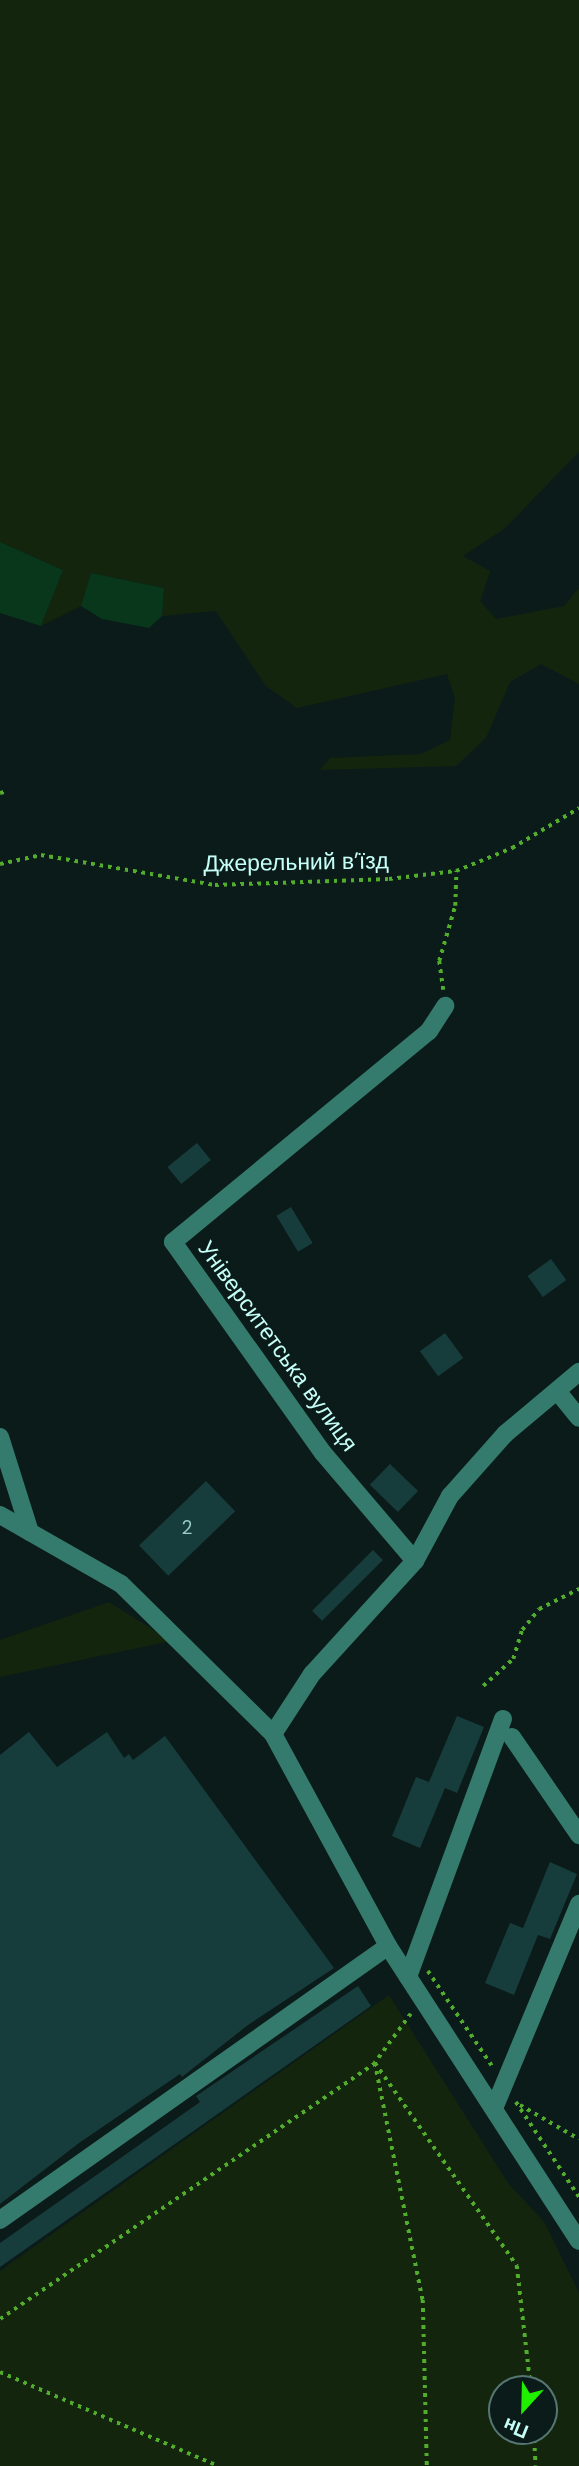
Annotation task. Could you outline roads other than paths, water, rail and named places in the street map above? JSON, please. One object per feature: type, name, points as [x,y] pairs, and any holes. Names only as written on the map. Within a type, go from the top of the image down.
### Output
[{"type":"street","name":"Університетська вулиця","points":[[415,1561],[323,1453],[173,1242],[429,1031],[445,1006]]},
{"type":"street","points":[[273,1734],[312,1674],[415,1561],[450,1496],[505,1434],[579,1372]]},
{"type":"street","points":[[558,1392],[579,1418]]},
{"type":"street","points":[[0,1437],[30,1532]]},
{"type":"street","points":[[0,1515],[121,1584],[273,1734],[388,1947],[495,2106],[579,2241]]},
{"type":"street","points":[[408,1977],[503,1719]]},
{"type":"street","points":[[512,1737],[579,1835]]},
{"type":"street","points":[[495,2106],[579,1904]]},
{"type":"street","points":[[0,2220],[388,1947]]}]
